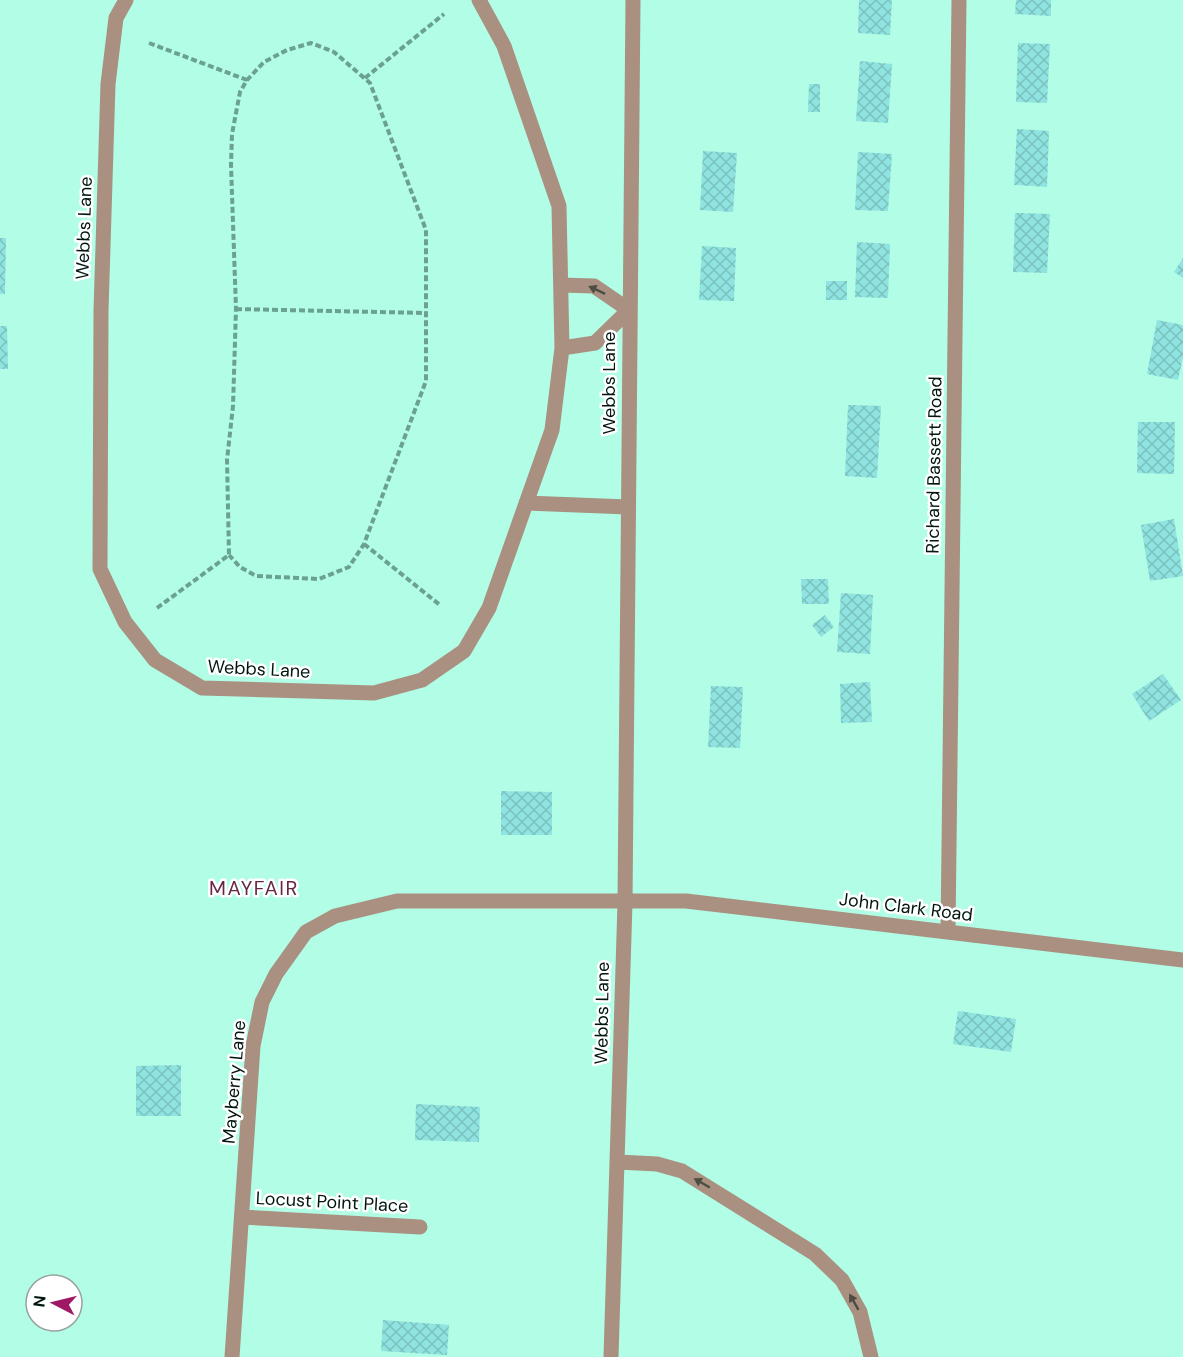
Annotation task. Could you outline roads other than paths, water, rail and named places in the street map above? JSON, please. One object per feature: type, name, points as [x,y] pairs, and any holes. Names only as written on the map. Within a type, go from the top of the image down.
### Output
[{"type":"street","name":"Webbs Lane","points":[[126,0],[116,18],[108,84],[101,311],[100,569],[125,622],[155,660],[202,688],[374,693],[422,680],[464,651],[489,608],[552,430],[562,348],[559,206],[504,46],[479,0]]},
{"type":"street","name":"Webbs Lane","points":[[611,1357],[625,903],[633,0]]},
{"type":"street","name":"Richard Bassett Road","points":[[948,931],[958,0]]},
{"type":"street","name":"Webbs Lane","points":[[561,285],[594,286],[629,310]]},
{"type":"street","name":"Webbs Lane","points":[[562,348],[595,343],[629,310]]},
{"type":"street","points":[[526,503],[628,507]]},
{"type":"street","name":"Mayberry Lane","points":[[232,1357],[253,1046],[262,1002],[276,974],[306,932],[335,916],[397,901],[625,903]]},
{"type":"street","name":"John Clark Road","points":[[625,903],[686,901],[1183,960]]},
{"type":"street","points":[[618,1162],[657,1164],[682,1171],[815,1254],[842,1280],[860,1312],[872,1357]]},
{"type":"street","name":"Locust Point Place","points":[[242,1217],[420,1227]]},
{"type":"district","name":"MAYFAIR","points":[[254,888]]}]
